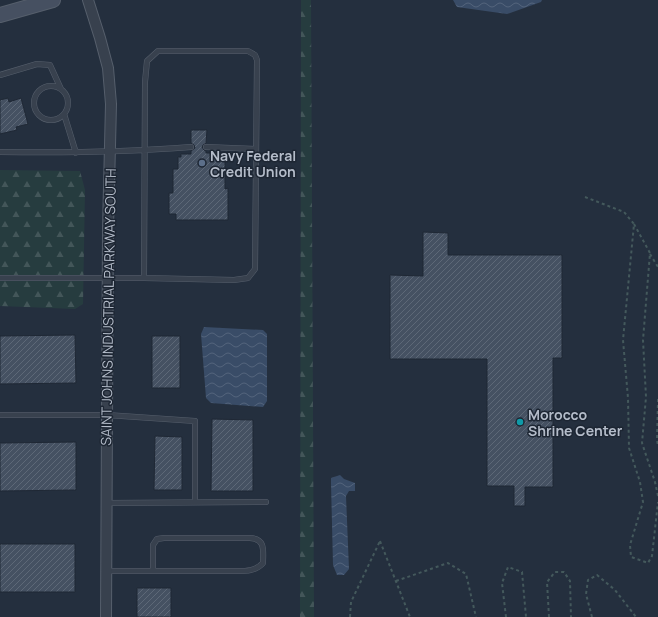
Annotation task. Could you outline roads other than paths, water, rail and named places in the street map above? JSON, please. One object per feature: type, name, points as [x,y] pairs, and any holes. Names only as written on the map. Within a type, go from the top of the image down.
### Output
[{"type":"main road","points":[[0,16],[53,0]]},
{"type":"street","name":"SAINT JOHNS INDUSTRIAL PARKWAY SOUTH","points":[[88,0],[108,68],[111,104],[109,150],[106,617]]},
{"type":"lane","points":[[0,278],[108,277],[144,278],[234,280],[248,278],[254,269],[257,60],[255,55],[248,51],[158,51],[147,61],[145,78],[144,278]]},
{"type":"lane","points":[[0,75],[37,64],[50,65],[61,89],[67,98],[68,103],[64,114],[76,153]]},
{"type":"lane","points":[[61,89],[51,85],[40,89],[34,98],[34,104],[38,115],[43,118],[49,120],[55,119],[64,114]]},
{"type":"lane","points":[[0,152],[76,153],[109,150],[145,151],[191,147]]},
{"type":"lane","points":[[206,147],[256,149]]},
{"type":"lane","points":[[0,415],[107,415],[195,421],[195,502]]},
{"type":"lane","points":[[106,503],[266,502]]},
{"type":"lane","points":[[106,571],[153,571],[252,571],[263,563],[263,547],[257,538],[157,539],[153,546],[153,571]]},
{"type":"water","points":[[453,0],[542,0],[541,2],[507,14],[457,7]]},
{"type":"water","points":[[204,327],[263,330],[267,334],[267,401],[263,407],[211,403],[206,398],[201,334]]},
{"type":"water","points":[[340,475],[344,479],[355,483],[355,491],[349,491],[346,496],[349,569],[344,575],[337,575],[333,565],[331,478]]},
{"type":"place","name":"Navy Federal Credit Union","points":[[202,163]]},
{"type":"place","name":"Morocco Shrine Center","points":[[520,422]]}]
